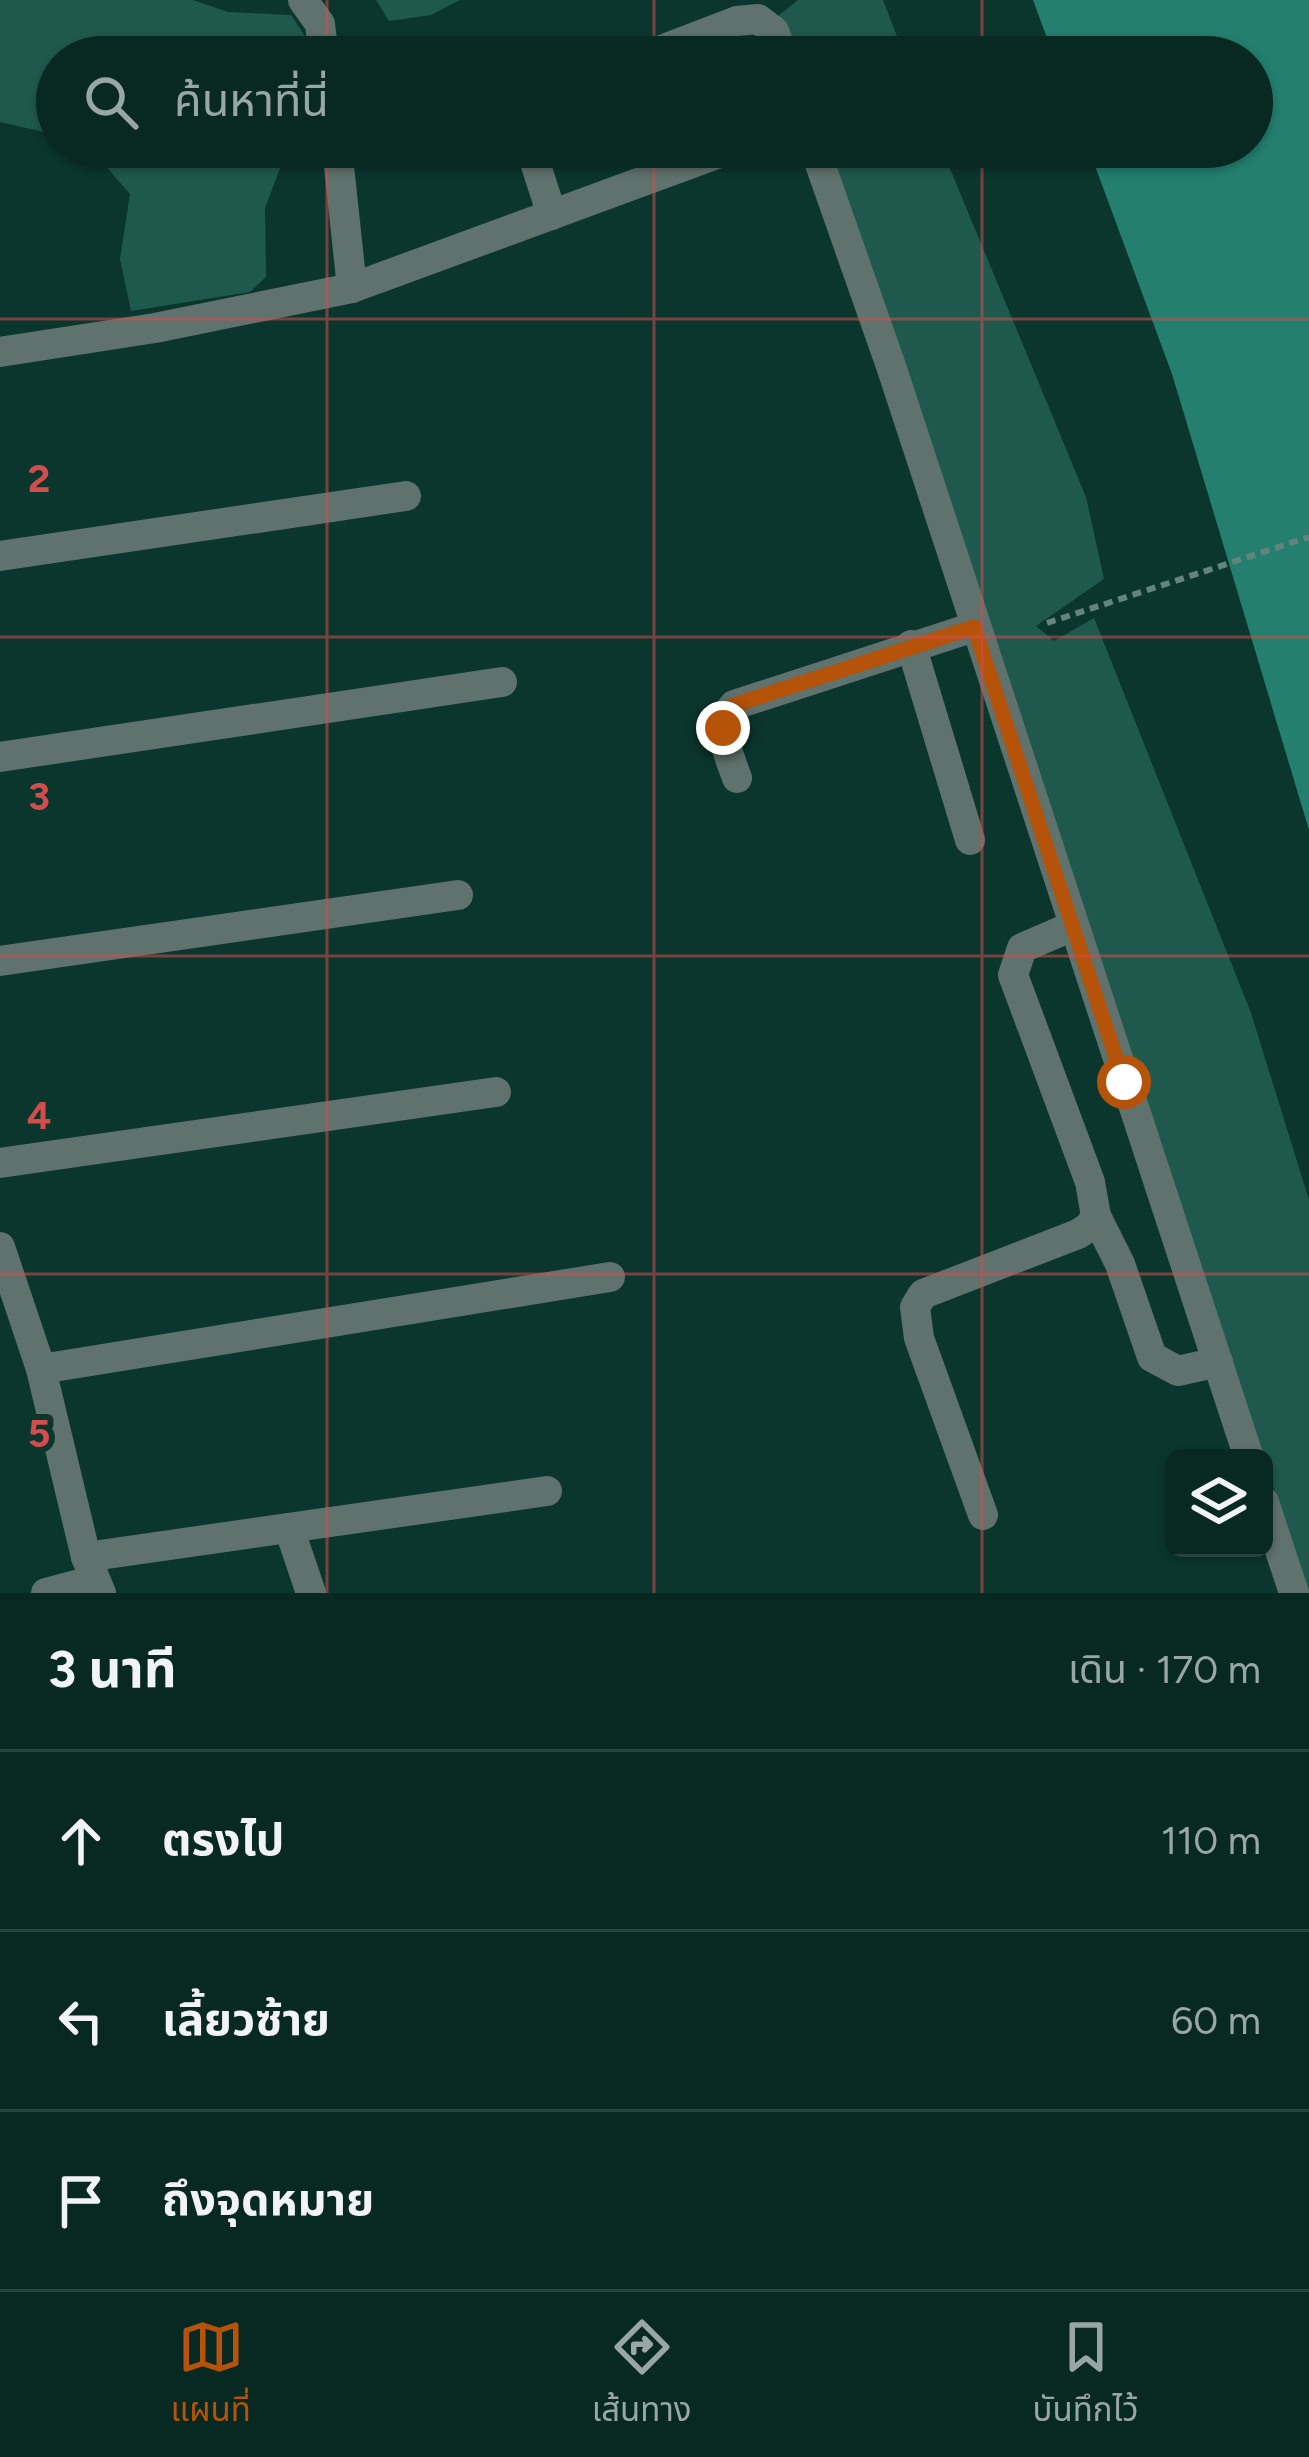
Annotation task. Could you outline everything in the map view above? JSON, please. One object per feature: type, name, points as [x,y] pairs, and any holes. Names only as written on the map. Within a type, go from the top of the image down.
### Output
[{"type":"street","points":[[303,0],[320,24],[321,36]]},
{"type":"street","points":[[698,36],[737,21],[758,19],[776,36]]},
{"type":"street","points":[[339,168],[352,288]]},
{"type":"street","points":[[537,168],[552,215]]},
{"type":"street","points":[[0,352],[155,328],[352,288],[679,168]]},
{"type":"street","points":[[821,168],[1247,1449]]},
{"type":"street","points":[[0,556],[406,496]]},
{"type":"street","points":[[737,778],[723,728],[724,716],[734,705],[974,627]]},
{"type":"street","points":[[911,645],[970,840]]},
{"type":"street","points":[[0,757],[502,682]]},
{"type":"street","points":[[0,961],[458,896]]},
{"type":"street","points":[[1073,926],[1022,948],[1012,975],[1090,1182],[1096,1216],[1120,1264],[1152,1357],[1178,1371],[1217,1362]]},
{"type":"street","points":[[0,1163],[496,1092]]},
{"type":"street","points":[[983,1515],[919,1338],[915,1307],[923,1294],[1078,1234],[1096,1216]]},
{"type":"street","points":[[0,1247],[41,1369],[94,1577]]},
{"type":"street","points":[[41,1369],[610,1277]]},
{"type":"street","points":[[46,1593],[290,1528],[547,1491]]},
{"type":"street","points":[[290,1528],[311,1593]]},
{"type":"street","points":[[1273,1529],[1294,1593]]},
{"type":"path","points":[[1047,622],[1309,537]]},
{"type":"shaded area","points":[[0,0],[193,0],[228,12],[291,15],[305,36],[36,36],[36,130],[0,122]]},
{"type":"shaded area","points":[[376,0],[460,0],[431,15],[389,21]]},
{"type":"shaded area","points":[[798,0],[883,0],[897,36],[785,36],[778,16]]},
{"type":"shaded area","points":[[1033,0],[1309,0],[1309,830],[1172,374],[1096,168],[1273,168],[1273,36],[1046,36]]},
{"type":"shaded area","points":[[107,168],[280,168],[265,208],[266,277],[250,292],[131,311],[120,259],[130,194]]},
{"type":"shaded area","points":[[830,168],[950,168],[1086,497],[1104,579],[1036,626],[1054,641],[1094,618],[1251,1013],[1309,1200],[1309,1593],[1273,1486],[1273,1449],[1261,1449]]},
{"type":"route","points":[[723,728],[724,716],[734,705],[974,627],[1124,1082]]}]
